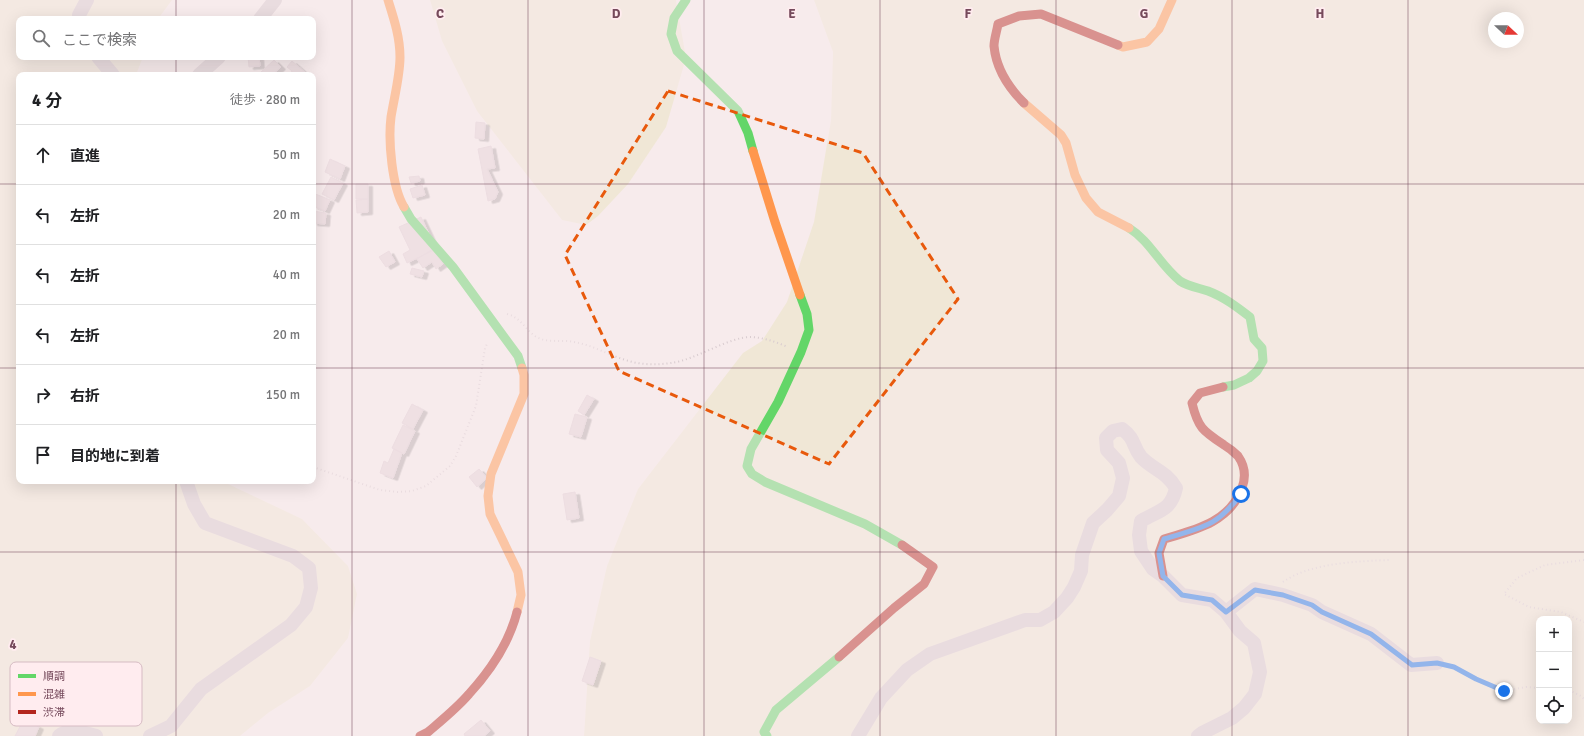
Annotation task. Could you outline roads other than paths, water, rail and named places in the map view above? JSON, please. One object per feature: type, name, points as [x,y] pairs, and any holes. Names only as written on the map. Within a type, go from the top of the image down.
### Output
[{"type":"street","points":[[79,16],[87,0]]},
{"type":"street","points":[[262,16],[275,0]]},
{"type":"street","points":[[388,0],[398,33],[400,58],[392,120],[391,141],[393,171],[400,200],[411,219],[453,267],[494,326],[518,356],[524,375],[524,394],[491,474],[488,496],[490,514],[518,572],[520,595],[513,627],[500,654],[470,695],[428,732],[420,736]]},
{"type":"street","points":[[686,0],[674,18],[671,34],[677,52],[738,111],[748,133],[775,222],[807,314],[809,330],[801,352],[778,402],[751,449],[747,466],[752,474],[766,482],[865,524],[906,548],[933,568],[924,584],[776,710],[764,732],[767,736]]},
{"type":"street","points":[[1163,576],[1159,553],[1164,539],[1198,530],[1225,514],[1241,494],[1245,479],[1244,466],[1237,455],[1201,427],[1192,403],[1200,394],[1212,389],[1234,385],[1249,378],[1263,361],[1262,348],[1254,338],[1250,317],[1210,292],[1181,282],[1164,266],[1139,234],[1120,222],[1098,212],[1086,198],[1075,175],[1066,143],[1061,135],[1012,91],[999,67],[994,45],[998,24],[1018,15],[1027,13],[1041,14],[1123,47],[1147,42],[1159,29],[1172,0]]},
{"type":"street","points":[[100,60],[110,72]]},
{"type":"street","points":[[202,72],[216,60]]},
{"type":"street","points":[[858,736],[881,698],[894,682],[906,670],[930,654],[1025,620],[1040,620],[1054,612],[1067,598],[1081,571],[1082,555],[1093,523],[1119,496],[1123,478],[1119,463],[1107,450],[1106,438],[1113,431],[1122,429],[1131,435],[1142,457],[1171,479],[1176,488],[1174,498],[1166,509],[1141,521],[1139,535],[1141,551],[1153,569],[1163,576],[1182,595],[1212,600],[1226,612],[1240,631],[1254,643],[1260,672],[1255,694],[1244,708],[1232,718],[1198,736]]},
{"type":"street","points":[[150,736],[172,726],[201,689],[291,625],[306,606],[311,588],[309,568],[293,556],[205,523],[194,504],[187,484]]},
{"type":"street","points":[[1226,612],[1255,590],[1283,595],[1312,605],[1322,612],[1371,634],[1412,665],[1437,663]]},
{"type":"street","points":[[59,736],[62,733],[79,731],[96,736]]}]
